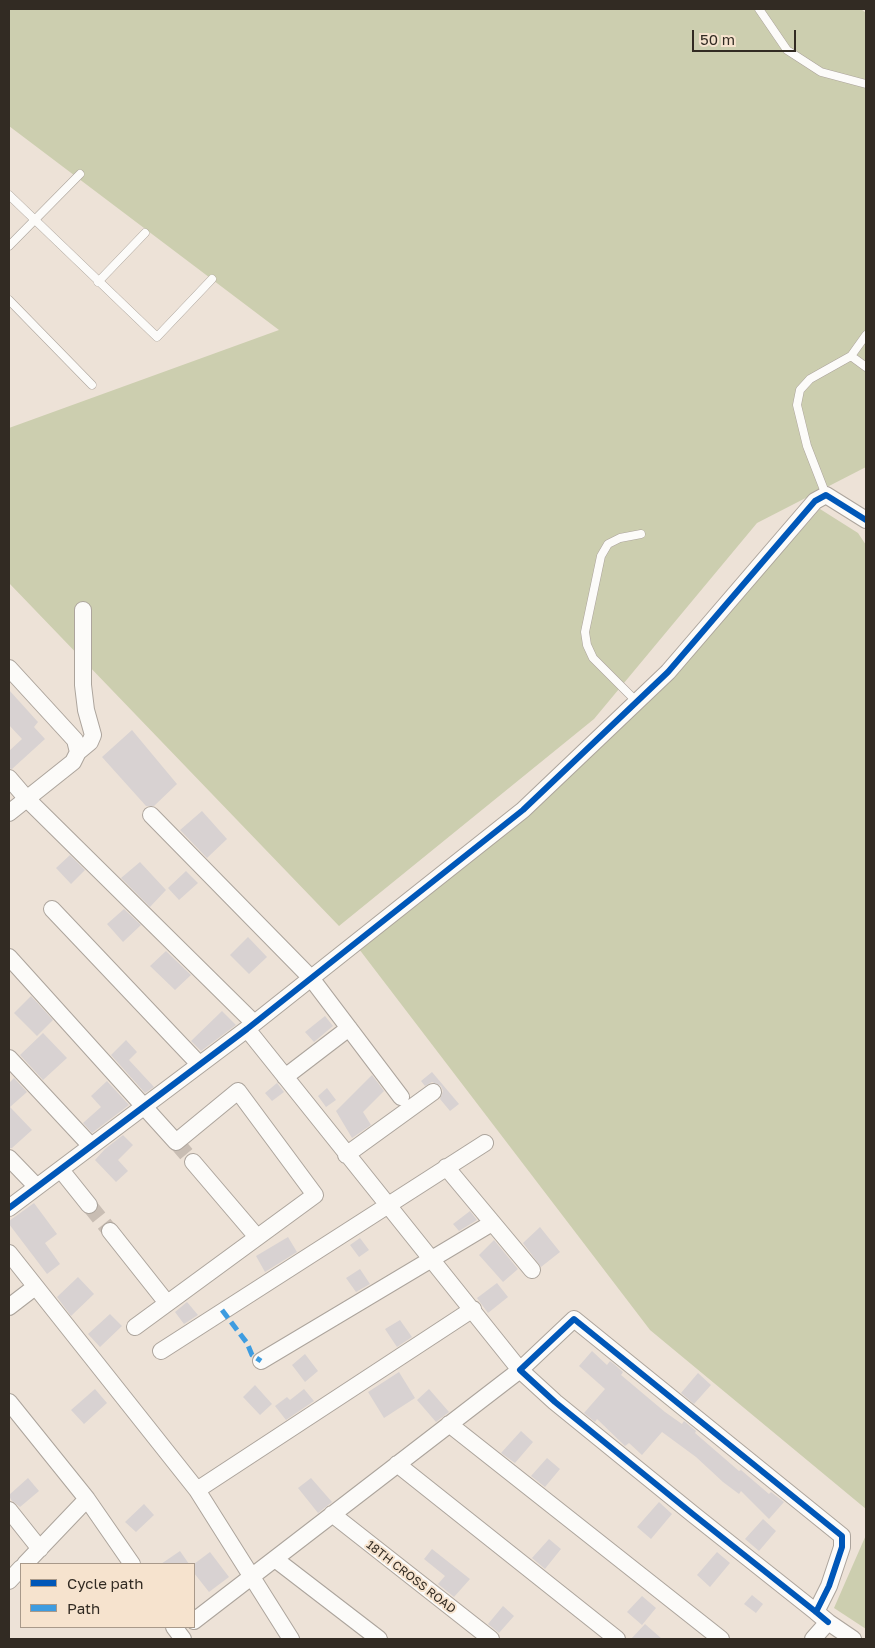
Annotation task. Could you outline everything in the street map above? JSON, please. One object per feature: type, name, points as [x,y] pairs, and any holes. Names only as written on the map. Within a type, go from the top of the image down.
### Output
[{"type":"street","points":[[9,1208],[250,1026],[523,810],[668,672],[815,501],[826,495],[866,520]]},
{"type":"street","points":[[9,813],[73,762],[78,752],[90,742],[93,735],[86,710],[83,685],[83,610]]},
{"type":"street","points":[[9,668],[75,740],[78,752]]},
{"type":"street","points":[[9,778],[27,799],[250,1026],[285,1077],[346,1155],[473,1309],[520,1370],[555,1402],[822,1617],[853,1639]]},
{"type":"street","points":[[151,815],[311,978],[401,1097]]},
{"type":"street","points":[[52,909],[199,1064]]},
{"type":"street","points":[[9,957],[176,1142],[238,1091],[315,1195],[135,1327]]},
{"type":"street","points":[[285,1077],[349,1028]]},
{"type":"street","points":[[9,1058],[91,1146]]},
{"type":"street","points":[[346,1155],[433,1092]]},
{"type":"street","points":[[161,1351],[485,1143]]},
{"type":"street","points":[[9,1158],[37,1187]]},
{"type":"street","points":[[193,1162],[257,1237]]},
{"type":"street","points":[[446,1167],[532,1270]]},
{"type":"street","points":[[61,1170],[90,1205]]},
{"type":"street","points":[[260,1361],[492,1223]]},
{"type":"street","points":[[110,1231],[167,1303]]},
{"type":"street","points":[[9,1253],[196,1490],[291,1639]]},
{"type":"street","points":[[9,1307],[35,1287]]},
{"type":"street","points":[[196,1490],[473,1309]]},
{"type":"street","points":[[195,1620],[520,1370],[574,1320],[842,1536],[842,1547],[829,1586],[822,1617],[813,1639]]},
{"type":"street","points":[[9,1402],[87,1498],[131,1563]]},
{"type":"street","points":[[449,1424],[720,1639]]},
{"type":"street","points":[[397,1464],[617,1639]]},
{"type":"street","points":[[26,1563],[87,1498]]},
{"type":"street","points":[[9,1510],[40,1549]]},
{"type":"street","name":"18TH CROSS ROAD","points":[[332,1514],[491,1639]]},
{"type":"street","points":[[274,1559],[379,1639]]},
{"type":"street","points":[[9,1581],[20,1569]]},
{"type":"lane","points":[[759,9],[787,50],[821,72],[866,84]]},
{"type":"lane","points":[[9,246],[80,174]]},
{"type":"lane","points":[[9,195],[157,337],[212,279]]},
{"type":"lane","points":[[98,282],[145,233]]},
{"type":"lane","points":[[9,300],[92,385]]},
{"type":"lane","points":[[826,495],[808,446],[797,405],[800,390],[810,379],[851,356],[866,335]]},
{"type":"lane","points":[[851,356],[866,367]]},
{"type":"lane","points":[[637,702],[593,658],[587,646],[585,632],[601,556],[608,544],[620,538],[641,534]]},
{"type":"green space","points":[[9,9],[861,9],[866,13],[866,467],[757,523],[594,719],[339,926],[9,583],[9,428],[279,330],[9,126]]},
{"type":"green space","points":[[820,509],[858,533],[866,545],[866,1509],[650,1330],[359,949],[656,694]]},
{"type":"green space","points":[[866,1535],[866,1629],[834,1608]]},
{"type":"building","points":[[9,690],[38,722],[34,727],[45,739],[12,769],[9,768],[9,751],[22,739],[9,725]]},
{"type":"building","points":[[132,730],[177,784],[154,806],[146,806],[102,757]]},
{"type":"building","points":[[202,811],[227,839],[207,858],[180,830]]},
{"type":"building","points":[[70,855],[85,870],[71,884],[56,868]]},
{"type":"building","points":[[140,862],[166,890],[150,907],[121,878]]},
{"type":"building","points":[[186,871],[198,883],[179,900],[168,888]]},
{"type":"building","points":[[124,909],[141,925],[123,942],[107,924]]},
{"type":"building","points":[[248,937],[267,957],[249,974],[230,955]]},
{"type":"building","points":[[166,951],[191,975],[175,990],[150,966]]},
{"type":"building","points":[[31,996],[53,1020],[37,1036],[14,1013]]},
{"type":"building","points":[[222,1011],[236,1025],[201,1051],[191,1041]]},
{"type":"building","points":[[325,1016],[333,1026],[314,1042],[305,1032]]},
{"type":"building","points":[[43,1033],[67,1058],[43,1080],[20,1055]]},
{"type":"building","points":[[126,1040],[137,1052],[129,1060],[154,1087],[145,1093],[111,1055]]},
{"type":"building","points":[[432,1072],[459,1104],[450,1111],[440,1099],[443,1091],[441,1086],[432,1082],[425,1086],[421,1081]]},
{"type":"building","points":[[372,1075],[384,1091],[363,1112],[371,1125],[352,1138],[336,1111]]},
{"type":"building","points":[[14,1078],[27,1092],[10,1107],[32,1130],[12,1148],[9,1148],[9,1083]]},
{"type":"building","points":[[107,1081],[129,1105],[92,1133],[83,1123],[101,1107],[91,1096]]},
{"type":"building","points":[[277,1083],[284,1092],[272,1101],[265,1093]]},
{"type":"building","points":[[327,1088],[336,1100],[326,1107],[318,1096]]},
{"type":"building","points":[[123,1135],[133,1145],[118,1160],[128,1171],[116,1182],[95,1160],[105,1149]]},
{"type":"building","points":[[34,1203],[57,1234],[45,1243],[60,1264],[47,1274],[9,1224],[9,1221]]},
{"type":"building","points":[[470,1211],[477,1220],[459,1231],[453,1224]]},
{"type":"building","points":[[540,1227],[560,1252],[541,1267],[523,1243]]},
{"type":"building","points":[[288,1237],[297,1252],[265,1272],[256,1256]]},
{"type":"building","points":[[360,1238],[369,1250],[359,1257],[350,1245]]},
{"type":"building","points":[[494,1240],[518,1269],[503,1282],[479,1255]]},
{"type":"building","points":[[360,1269],[370,1284],[356,1292],[346,1278]]},
{"type":"building","points":[[78,1277],[94,1294],[71,1316],[57,1297]]},
{"type":"building","points":[[497,1283],[508,1297],[488,1313],[477,1298]]},
{"type":"building","points":[[187,1302],[198,1315],[184,1324],[175,1312]]},
{"type":"building","points":[[110,1314],[122,1326],[100,1347],[88,1334]]},
{"type":"building","points":[[400,1320],[412,1337],[397,1347],[385,1329]]},
{"type":"building","points":[[592,1351],[607,1365],[610,1361],[614,1364],[623,1372],[621,1375],[665,1412],[682,1424],[684,1421],[739,1471],[741,1470],[769,1494],[771,1492],[784,1502],[769,1519],[741,1491],[739,1494],[696,1457],[662,1432],[642,1455],[629,1443],[625,1446],[597,1419],[595,1422],[584,1413],[605,1389],[579,1366]]},
{"type":"building","points":[[305,1354],[318,1371],[305,1382],[292,1365]]},
{"type":"building","points":[[399,1372],[415,1398],[384,1418],[368,1392]]},
{"type":"building","points":[[698,1373],[711,1385],[694,1404],[681,1393]]},
{"type":"building","points":[[255,1385],[272,1404],[260,1415],[243,1397]]},
{"type":"building","points":[[95,1389],[107,1403],[84,1424],[71,1410]]},
{"type":"building","points":[[304,1389],[314,1401],[286,1420],[275,1406],[287,1397],[290,1400]]},
{"type":"building","points":[[429,1389],[449,1412],[436,1422],[417,1400]]},
{"type":"building","points":[[521,1431],[533,1442],[515,1463],[501,1453]]},
{"type":"building","points":[[547,1458],[560,1469],[545,1487],[531,1476]]},
{"type":"building","points":[[28,1478],[39,1491],[20,1507],[11,1500],[9,1495]]},
{"type":"building","points":[[311,1478],[332,1502],[318,1513],[298,1488]]},
{"type":"building","points":[[659,1502],[672,1514],[651,1539],[637,1527]]},
{"type":"building","points":[[144,1504],[154,1515],[136,1532],[125,1522]]},
{"type":"building","points":[[763,1519],[776,1531],[759,1551],[745,1539]]},
{"type":"building","points":[[549,1539],[561,1549],[545,1569],[532,1558]]},
{"type":"building","points":[[432,1549],[470,1579],[454,1597],[438,1584],[445,1576],[424,1559]]},
{"type":"building","points":[[180,1551],[188,1563],[162,1563]]},
{"type":"building","points":[[210,1552],[229,1577],[209,1592],[195,1574],[195,1563]]},
{"type":"building","points":[[717,1552],[730,1563],[710,1587],[697,1575]]},
{"type":"building","points":[[752,1595],[763,1604],[756,1613],[744,1604]]},
{"type":"building","points":[[642,1596],[656,1608],[642,1625],[627,1612]]},
{"type":"building","points":[[503,1606],[514,1616],[499,1633],[488,1624]]},
{"type":"building","points":[[645,1624],[662,1639],[631,1639]]},
{"type":"tunnel","points":[[176,1142],[193,1162]]},
{"type":"tunnel","points":[[89,1205],[110,1231]]},
{"type":"marked path","points":[[222,1310],[247,1343],[252,1355],[261,1361]]},
{"type":"cycle path","points":[[9,1208],[247,1029],[523,810],[668,672],[815,501],[826,495],[866,520]]},
{"type":"cycle path","points":[[816,1612],[829,1586],[842,1547],[842,1536],[574,1319],[520,1370],[555,1402],[828,1622]]}]
